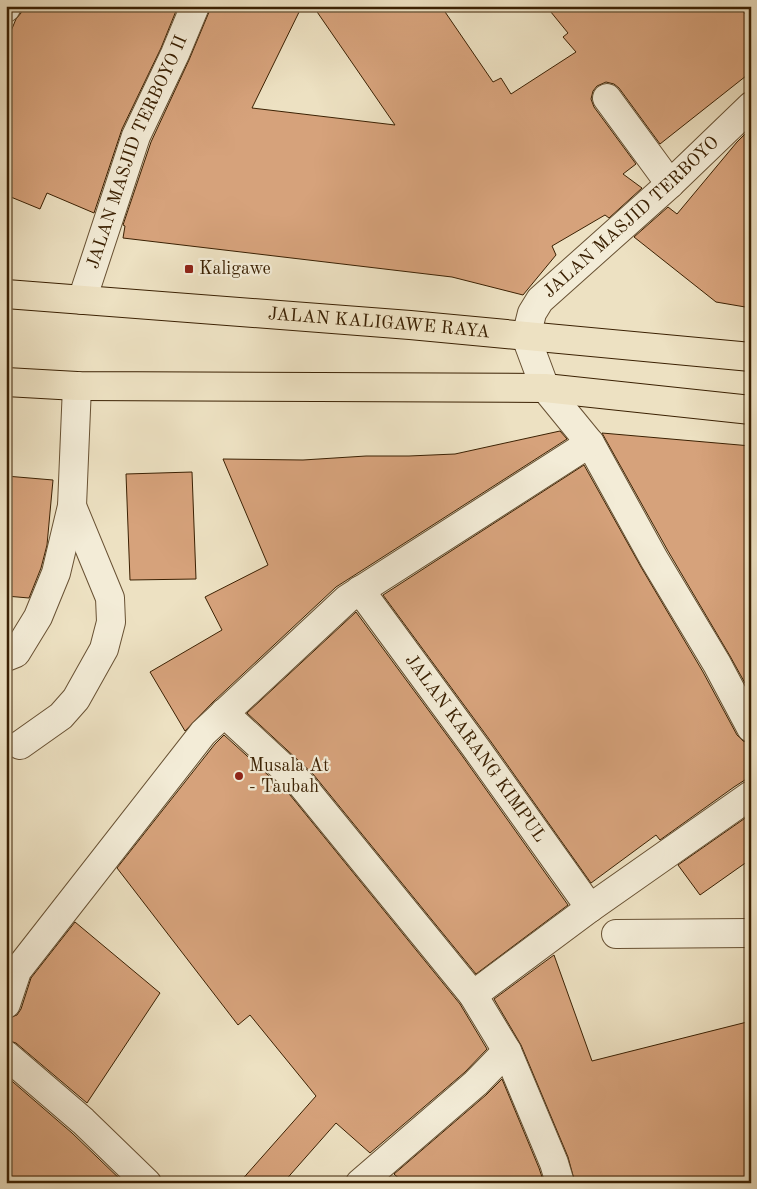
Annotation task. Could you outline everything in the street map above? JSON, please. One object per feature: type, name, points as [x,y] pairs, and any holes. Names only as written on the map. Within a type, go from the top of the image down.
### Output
[{"type":"highway","name":"JALAN KALIGAWE RAYA","points":[[6,294],[410,325],[751,357]]},
{"type":"highway","points":[[6,382],[78,386],[545,388],[751,410]]},
{"type":"street","name":"JALAN MASJID TERBOYO II","points":[[82,300],[136,136],[175,54],[195,6]]},
{"type":"street","points":[[607,98],[670,184]]},
{"type":"street","name":"JALAN MASJID TERBOYO","points":[[526,337],[532,312],[540,300],[670,184],[751,106]]},
{"type":"street","points":[[526,337],[545,388],[590,443],[654,559],[717,664],[751,728]]},
{"type":"street","points":[[6,657],[16,653],[38,617],[56,573],[72,506],[78,386]]},
{"type":"street","points":[[6,1004],[12,968],[203,733],[347,599],[590,443]]},
{"type":"street","points":[[20,745],[61,716],[76,699],[104,648],[111,622],[110,598],[72,506]]},
{"type":"street","name":"JALAN KARANG KIMPUL","points":[[360,590],[590,908]]},
{"type":"street","points":[[224,713],[301,784],[473,995],[507,1051],[554,1164],[560,1183]]},
{"type":"street","points":[[473,995],[590,908],[751,795]]},
{"type":"street","points":[[616,934],[751,933]]},
{"type":"street","points":[[360,1183],[476,1083],[507,1051]]},
{"type":"street","points":[[6,1055],[83,1121],[147,1183]]},
{"type":"building","points":[[22,6],[178,6],[161,48],[122,129],[94,213],[47,193],[40,209],[6,195],[6,43],[16,19],[21,13]]},
{"type":"building","points":[[210,6],[302,6],[252,108],[395,125],[313,6],[441,6],[493,82],[501,78],[511,94],[576,52],[563,37],[568,33],[546,6],[739,6],[751,21],[751,72],[660,144],[619,88],[614,84],[606,82],[597,86],[593,91],[591,99],[594,107],[636,164],[623,174],[642,188],[609,218],[605,215],[552,246],[556,255],[523,295],[452,277],[123,238],[125,226],[123,225],[151,142],[189,60]]},
{"type":"building","points":[[751,128],[751,308],[716,302],[634,237],[668,207],[677,214]]},
{"type":"building","points":[[560,431],[567,439],[336,587],[213,702],[185,731],[150,672],[222,630],[205,597],[268,565],[223,459],[303,460],[366,456],[455,454]]},
{"type":"building","points":[[602,433],[751,446],[751,694],[668,551]]},
{"type":"building","points":[[584,465],[737,735],[743,741],[751,744],[751,776],[660,840],[656,835],[591,883],[489,739],[383,595]]},
{"type":"building","points":[[192,472],[196,579],[130,580],[126,474]]},
{"type":"building","points":[[6,476],[53,480],[47,545],[41,568],[29,598],[6,596]]},
{"type":"building","points":[[356,612],[463,757],[568,905],[476,974],[313,774],[247,713]]},
{"type":"building","points":[[224,735],[290,795],[460,1004],[487,1049],[465,1072],[370,1153],[336,1123],[283,1183],[239,1183],[316,1096],[250,1015],[238,1025],[117,868]]},
{"type":"building","points":[[751,814],[751,859],[700,895],[678,865]]},
{"type":"building","points":[[75,922],[160,993],[87,1103],[16,1043],[6,1040],[6,1019],[17,1015],[21,1009],[31,978]]},
{"type":"building","points":[[554,955],[592,1061],[751,1021],[751,1183],[575,1183],[568,1157],[521,1045],[494,999]]},
{"type":"building","points":[[6,1076],[72,1133],[124,1183],[6,1183]]},
{"type":"building","points":[[502,1079],[544,1183],[404,1183],[394,1174],[486,1095]]},
{"type":"place","name":"Kaligawe","points":[[189,269]]},
{"type":"place","name":"Musala At - Taubah","points":[[239,776]]}]
